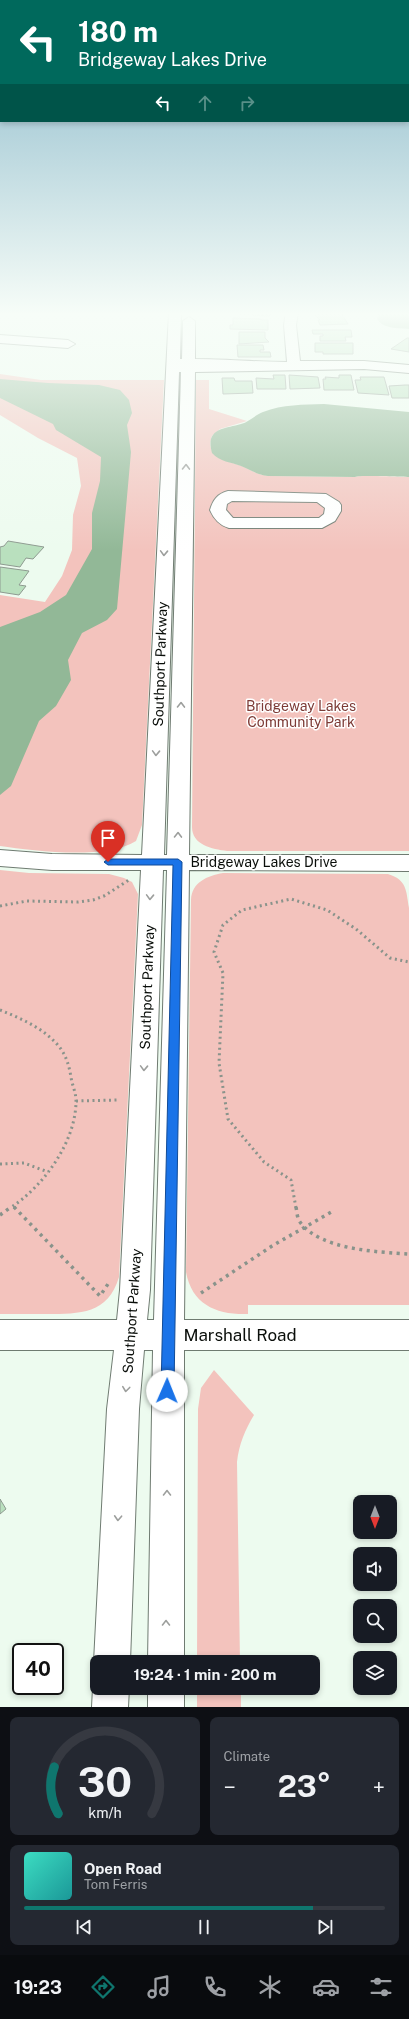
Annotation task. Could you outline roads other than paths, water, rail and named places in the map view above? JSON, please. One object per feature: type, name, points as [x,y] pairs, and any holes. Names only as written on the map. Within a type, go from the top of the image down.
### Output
[{"type":"street","name":"Southport Parkway","points":[[112,1655],[123,1409],[132,1336],[136,1284],[151,862],[189,511],[175,392]]},
{"type":"street","name":"Southport Parkway","points":[[166,1655],[167,1383],[178,862],[189,511],[188,392]]},
{"type":"street","points":[[228,496],[320,497],[333,505],[334,512],[331,517],[322,523],[229,523],[221,517],[189,511],[220,502],[228,496]]},
{"type":"street","name":"Bridgeway Lakes Drive","points":[[0,858],[52,862],[409,863]]},
{"type":"street","name":"Marshall Road","points":[[0,1335],[409,1335]]},
{"type":"street","points":[[110,1707],[111,1695]]},
{"type":"street","points":[[166,1695],[166,1707]]},
{"type":"park label","name":"Bridgeway Lakes Community Park","points":[[301,714]]}]
